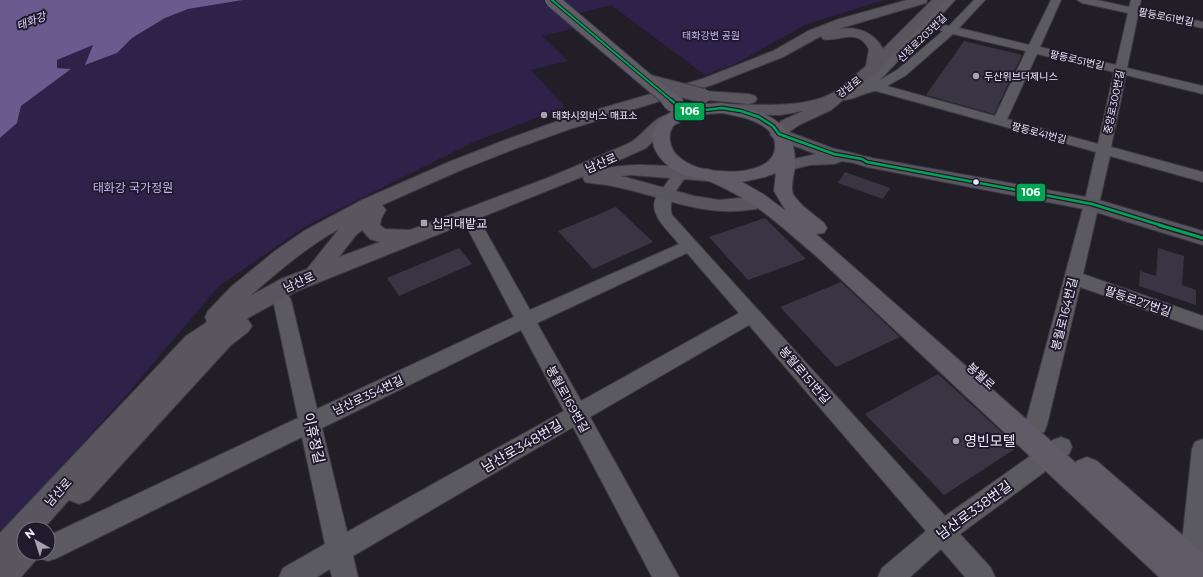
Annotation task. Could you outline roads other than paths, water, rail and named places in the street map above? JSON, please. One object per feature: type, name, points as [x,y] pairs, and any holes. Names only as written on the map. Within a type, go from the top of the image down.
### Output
[{"type":"main road","points":[[552,0],[650,82],[678,112]]},
{"type":"main road","points":[[778,54],[812,34],[844,22],[920,0]]},
{"type":"main road","name":"강남로","points":[[729,109],[780,110],[835,98],[877,70],[939,0]]},
{"type":"main road","points":[[194,342],[238,293],[282,256],[311,236],[369,204],[455,166],[564,125],[707,82],[778,54],[804,47],[832,34],[842,32],[852,33],[869,39],[874,44],[877,70]]},
{"type":"main road","points":[[650,82],[704,96],[785,103],[835,98]]},
{"type":"main road","points":[[835,98],[822,109],[794,120],[781,130],[783,150],[780,160],[770,168],[761,172],[737,177],[711,175],[683,170],[664,150],[661,141],[662,132],[666,124],[678,112],[703,108],[729,109],[759,117],[773,126],[783,150],[810,160],[830,158],[858,164],[867,162]]},
{"type":"main road","name":"남산로","points":[[51,521],[223,339],[252,316],[322,277],[434,228],[557,181],[630,150],[640,144],[660,124],[678,112]]},
{"type":"main road","points":[[783,150],[809,146],[834,154],[862,159],[867,162],[1092,204],[1203,238]]},
{"type":"main road","name":"봉월로","points":[[783,150],[783,191],[785,198],[1036,425],[1055,452]]},
{"type":"main road","points":[[311,236],[310,262],[322,277],[349,230],[376,210],[433,183],[455,166]]},
{"type":"main road","name":"남산로","points":[[8,563],[194,342],[239,312],[290,285],[322,277],[562,187],[612,172],[631,170],[683,170]]},
{"type":"main road","points":[[711,175],[744,190],[778,213],[822,250],[930,347],[1055,452],[1186,569]]},
{"type":"main road","points":[[588,179],[613,180],[693,202],[719,206],[762,202]]},
{"type":"main road","points":[[376,210],[370,218],[369,224],[371,229],[385,237],[394,238],[434,228]]},
{"type":"street","points":[[835,98],[854,95],[862,89],[877,70],[950,0]]},
{"type":"street","name":"신정로203번길","points":[[877,70],[904,59],[961,0]]},
{"type":"street","points":[[862,89],[876,88],[901,73],[951,30],[980,0]]},
{"type":"street","points":[[999,122],[1034,50],[1056,0]]},
{"type":"street","name":"팔등로61번길","points":[[1082,0],[1135,5],[1203,25]]},
{"type":"street","name":"중앙로300번길","points":[[1092,204],[1135,5]]},
{"type":"street","name":"팔등로51번길","points":[[935,26],[1203,90]]},
{"type":"street","name":"팔등로41번길","points":[[876,88],[1203,177]]},
{"type":"street","name":"봉월로151번길","points":[[683,170],[663,199],[662,209],[665,217],[982,577]]},
{"type":"street","name":"봉월로164번길","points":[[1036,425],[1092,204]]},
{"type":"street","name":"봉월로169번길","points":[[471,220],[666,577]]},
{"type":"street","name":"남산로354번길","points":[[56,545],[525,320],[691,245]]},
{"type":"street","name":"팔등로27번길","points":[[1074,278],[1203,323]]},
{"type":"street","name":"이휴정길","points":[[288,297],[310,422],[345,577]]},
{"type":"street","name":"남산로348번길","points":[[292,577],[752,314]]},
{"type":"street","points":[[1186,569],[1194,546],[1203,449]]},
{"type":"street","name":"남산로338번길","points":[[891,577],[942,532],[1055,452]]},
{"type":"water","name":"태화강","points":[[0,0],[243,0],[188,9],[165,18],[132,38],[117,53],[85,65],[93,45],[57,60],[57,68],[71,69],[21,106],[17,123],[0,138]]},
{"type":"place","name":"두산위브더제니스","points":[[976,76]]},
{"type":"place","name":"태화시외버스 매표소","points":[[544,115]]},
{"type":"place","name":"십리대밭교","points":[[424,223]]},
{"type":"place","name":"영빈모텔","points":[[956,441]]},
{"type":"park label","name":"태화강변 공원","points":[[711,35]]},
{"type":"park label","name":"태화강 국가정원","points":[[133,187]]}]
